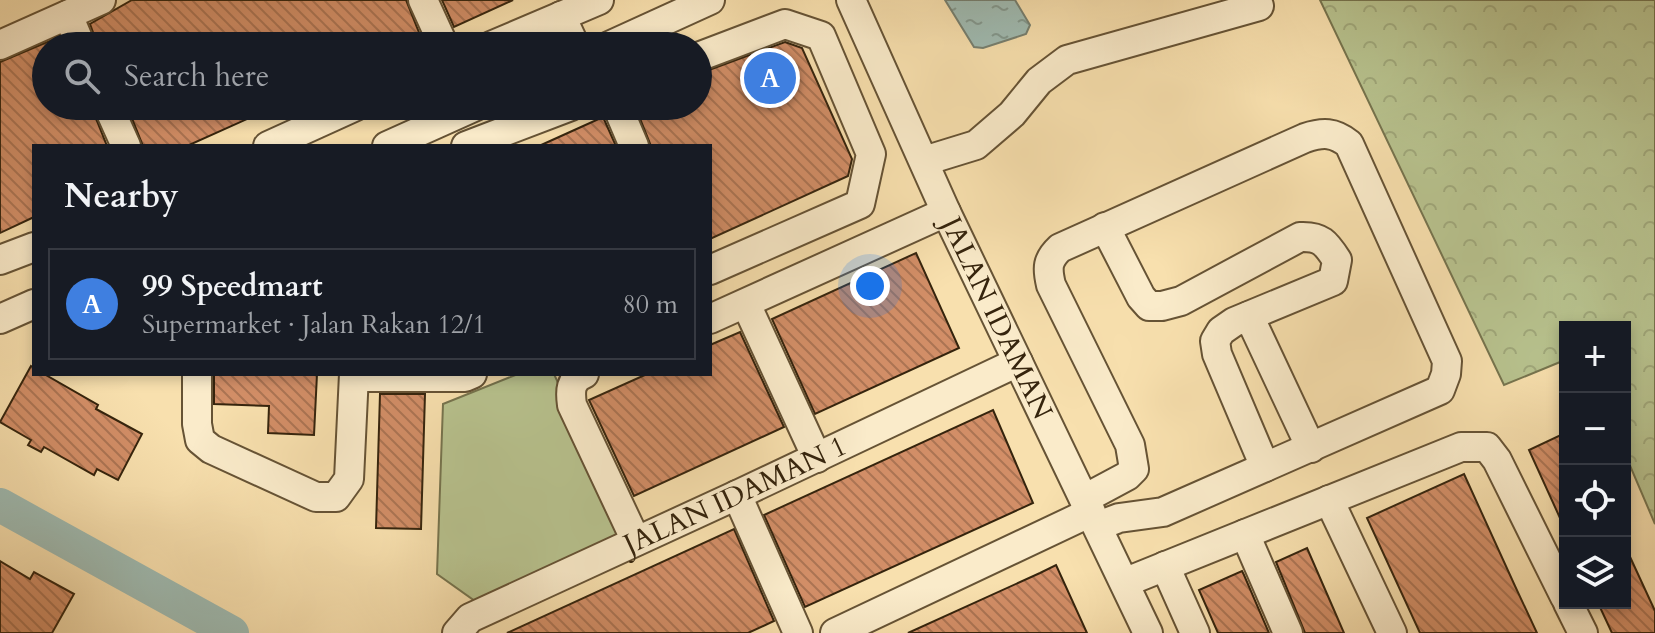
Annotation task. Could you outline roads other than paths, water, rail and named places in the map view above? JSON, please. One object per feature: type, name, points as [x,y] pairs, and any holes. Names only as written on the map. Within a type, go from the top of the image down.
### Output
[{"type":"street","points":[[0,45],[101,0]]},
{"type":"street","points":[[423,0],[438,32]]},
{"type":"street","points":[[524,32],[599,0]]},
{"type":"street","name":"JALAN IDAMAN","points":[[851,0],[946,212],[1148,633]]},
{"type":"street","points":[[640,32],[698,6],[700,32]]},
{"type":"street","points":[[924,161],[976,145],[1012,114],[1039,81],[1067,60],[1259,6]]},
{"type":"street","points":[[68,15],[75,32]]},
{"type":"street","points":[[561,16],[568,32]]},
{"type":"street","points":[[712,52],[785,24],[821,36],[871,154],[860,204],[712,269]]},
{"type":"street","points":[[114,120],[125,144]]},
{"type":"street","points":[[272,144],[325,120]]},
{"type":"street","points":[[391,144],[445,120]]},
{"type":"street","points":[[474,144],[534,120]]},
{"type":"street","points":[[623,120],[633,144]]},
{"type":"street","points":[[835,633],[1091,512],[1134,469],[1130,445],[1051,285],[1047,269],[1051,257],[1060,248],[1305,138],[1321,132],[1336,134],[1349,144],[1447,361],[1440,390],[1163,512],[1119,518],[1091,512]]},
{"type":"street","points":[[712,318],[946,212]]},
{"type":"street","points":[[1105,227],[1141,297],[1149,306],[1181,301],[1300,237],[1313,236],[1323,240],[1337,260],[1333,281],[1249,316],[1221,331],[1215,341],[1217,354],[1265,467]]},
{"type":"street","points":[[0,260],[32,248]]},
{"type":"street","points":[[746,304],[817,458]]},
{"type":"street","points":[[0,319],[32,305]]},
{"type":"street","points":[[1249,316],[1311,448]]},
{"type":"street","name":"JALAN IDAMAN 1","points":[[457,633],[470,618],[1018,362]]},
{"type":"street","points":[[197,376],[200,440],[211,449],[316,497],[336,497],[349,479],[354,376]]},
{"type":"street","points":[[579,376],[570,389],[572,405],[636,541]]},
{"type":"street","points":[[1126,582],[1461,447],[1487,447],[1497,460],[1559,585]]},
{"type":"street","points":[[737,495],[798,633]]},
{"type":"street","points":[[1329,500],[1392,633]]},
{"type":"street","points":[[1245,534],[1288,633]]},
{"type":"street","points":[[1165,566],[1195,633]]},
{"type":"street","points":[[1571,609],[1583,633]]},
{"type":"water","points":[[945,0],[1015,0],[1030,25],[1026,34],[983,48],[974,47]]},
{"type":"waterway","points":[[0,505],[232,633]]},
{"type":"place","name":"99 Speedmart","points":[[770,78]]}]
